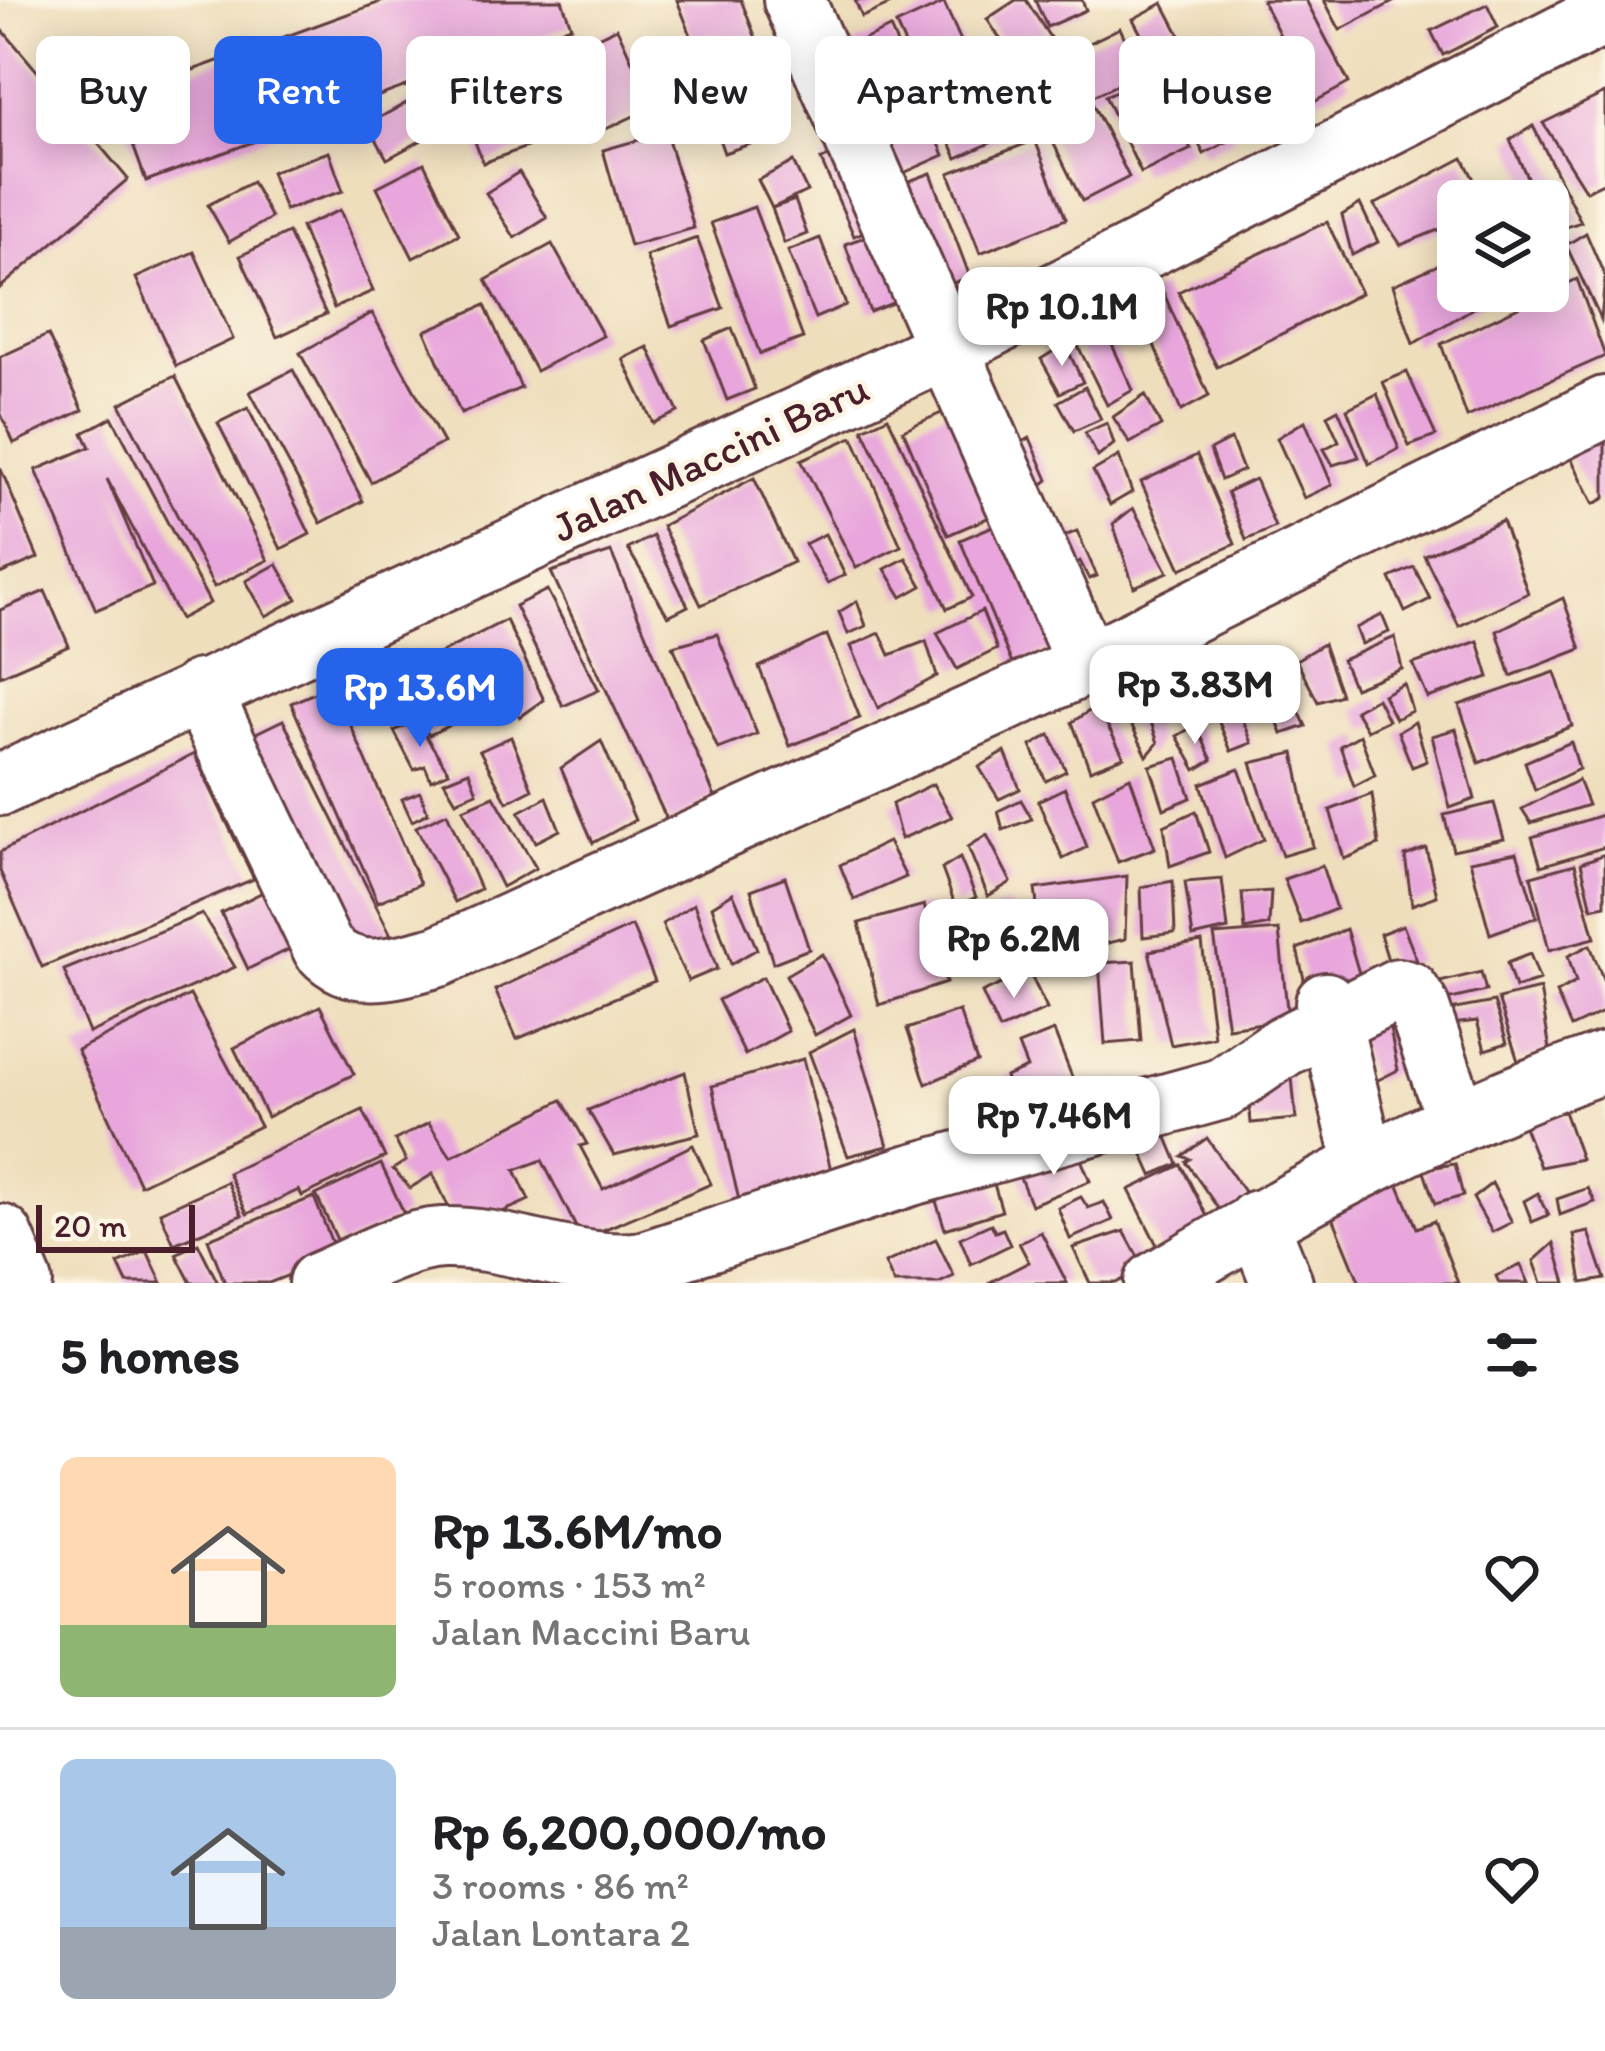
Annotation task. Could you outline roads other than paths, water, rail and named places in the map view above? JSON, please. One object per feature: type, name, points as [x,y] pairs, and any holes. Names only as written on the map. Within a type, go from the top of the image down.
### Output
[{"type":"highway","points":[[0,1238],[19,1283]]},
{"type":"street","points":[[794,0],[1087,664]]},
{"type":"street","name":"Jalan Maccini Baru","points":[[0,785],[951,347],[1605,14]]},
{"type":"street","points":[[200,690],[323,948],[345,967],[370,971],[439,956],[1087,664],[1605,407]]},
{"type":"street","points":[[319,1283],[438,1238],[508,1244],[608,1267],[644,1262],[911,1175],[1222,1088],[1329,1013],[1398,989],[1409,992],[1457,1120]]},
{"type":"street","points":[[1329,1013],[1365,1166]]},
{"type":"street","points":[[1155,1283],[1257,1221],[1457,1120],[1605,1062]]},
{"type":"street","points":[[1257,1221],[1282,1283]]}]
